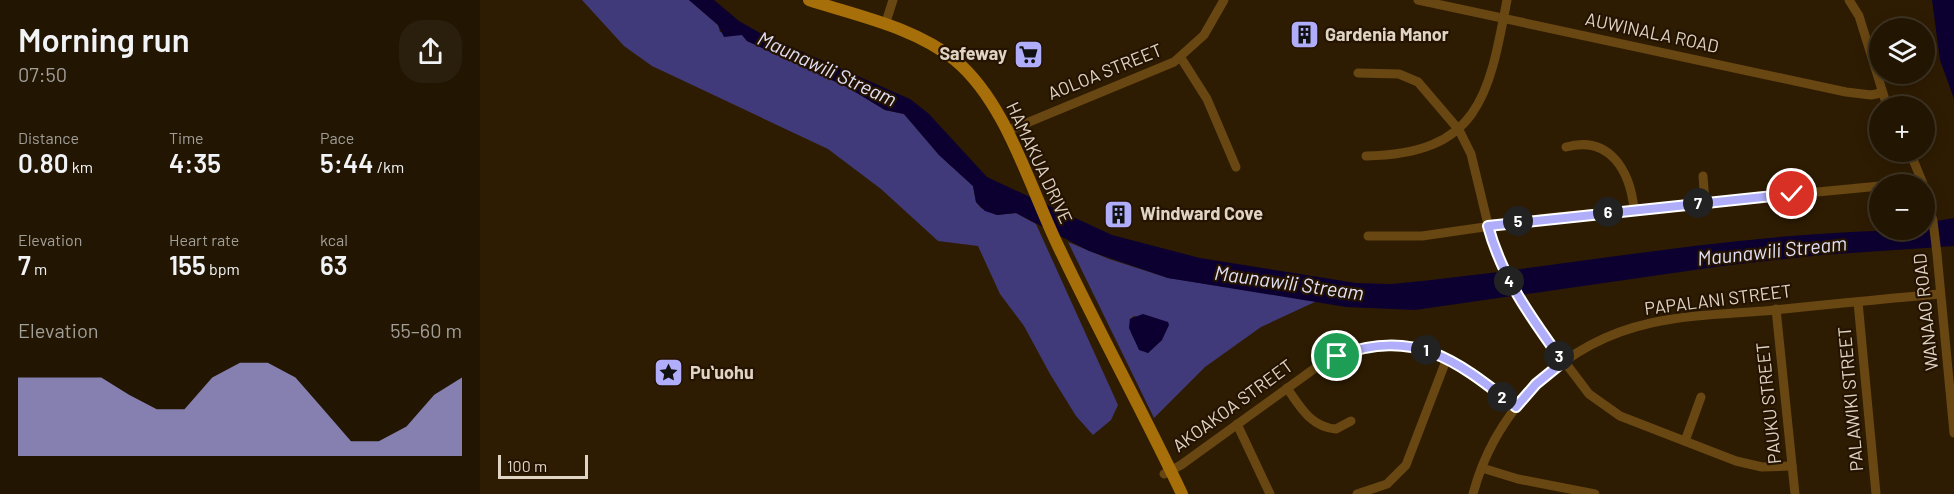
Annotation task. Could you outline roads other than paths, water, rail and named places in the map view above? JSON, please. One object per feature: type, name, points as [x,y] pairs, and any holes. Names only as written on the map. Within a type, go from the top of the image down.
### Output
[{"type":"main road","name":"HAMAKUA DRIVE","points":[[809,0],[925,40],[959,64],[988,95],[1008,131],[1058,247],[1168,472],[1182,494]]},
{"type":"main road","name":"HAMAKUA DRIVE","points":[[1168,472],[1174,494]]},
{"type":"street","points":[[885,25],[892,0]]},
{"type":"street","name":"AOLOA STREET","points":[[1008,131],[1156,71],[1180,58],[1204,35],[1224,0]]},
{"type":"street","name":"AUWINALA ROAD","points":[[1418,0],[1846,92],[1871,95],[1881,93]]},
{"type":"street","points":[[1366,156],[1413,152],[1435,144],[1460,130],[1486,90],[1507,0]]},
{"type":"street","points":[[1850,0],[1859,16],[1882,96]]},
{"type":"street","points":[[1180,58],[1208,99],[1236,166]]},
{"type":"street","points":[[1358,73],[1399,74],[1418,82],[1460,130],[1471,154],[1499,261],[1518,297],[1563,362],[1589,394],[1606,408],[1685,441],[1752,465],[1792,466]]},
{"type":"street","points":[[1566,147],[1588,144],[1611,156],[1627,176],[1634,209]]},
{"type":"street","points":[[1703,176],[1705,203]]},
{"type":"street","points":[[1368,236],[1422,236],[1634,209],[1869,187]]},
{"type":"street","name":"WANAAO ROAD","points":[[1935,239],[1940,294],[1950,356],[1954,433]]},
{"type":"street","name":"PAPALANI STREET","points":[[1473,494],[1482,468],[1500,430],[1516,407],[1536,384],[1563,362],[1596,342],[1637,326],[1666,320],[1940,294]]},
{"type":"street","name":"PALAWIKI STREET","points":[[1858,302],[1876,494]]},
{"type":"street","name":"PAUKU STREET","points":[[1776,309],[1795,494]]},
{"type":"street","name":"AKOAKOA STREET","points":[[1168,472],[1328,360],[1368,347],[1411,347],[1447,358],[1469,370],[1516,407]]},
{"type":"street","points":[[1357,494],[1387,484],[1406,465],[1447,358]]},
{"type":"street","points":[[1287,388],[1307,416],[1316,424],[1336,429],[1352,421]]},
{"type":"street","points":[[1685,441],[1701,397]]},
{"type":"street","points":[[1237,424],[1270,494]]},
{"type":"street","points":[[1482,468],[1508,477],[1594,494]]},
{"type":"water","name":"Maunawili Stream","points":[[689,0],[714,0],[739,21],[760,33],[910,99],[928,113],[987,177],[1112,235],[1200,258],[1356,283],[1391,284],[1790,236],[1869,232],[1869,240],[1935,240],[1935,221],[1954,218],[1954,246],[1822,255],[1722,266],[1415,310],[1346,307],[1168,278],[1089,251],[1016,213],[997,215],[985,211],[976,202],[973,186],[939,155],[904,114],[885,110],[847,87],[747,41],[742,35],[724,37],[718,25]]},
{"type":"water","points":[[1932,0],[1954,0],[1954,99],[1940,60]]},
{"type":"water","points":[[1143,314],[1168,322],[1169,325],[1162,340],[1148,353],[1139,350],[1129,328],[1130,319]]},
{"type":"place","name":"Gardenia Manor","points":[[1304,35]]},
{"type":"place","name":"Safeway","points":[[1028,54]]},
{"type":"place","name":"Windward Cove","points":[[1119,214]]},
{"type":"place","name":"Puʻuohu","points":[[669,373]]}]
